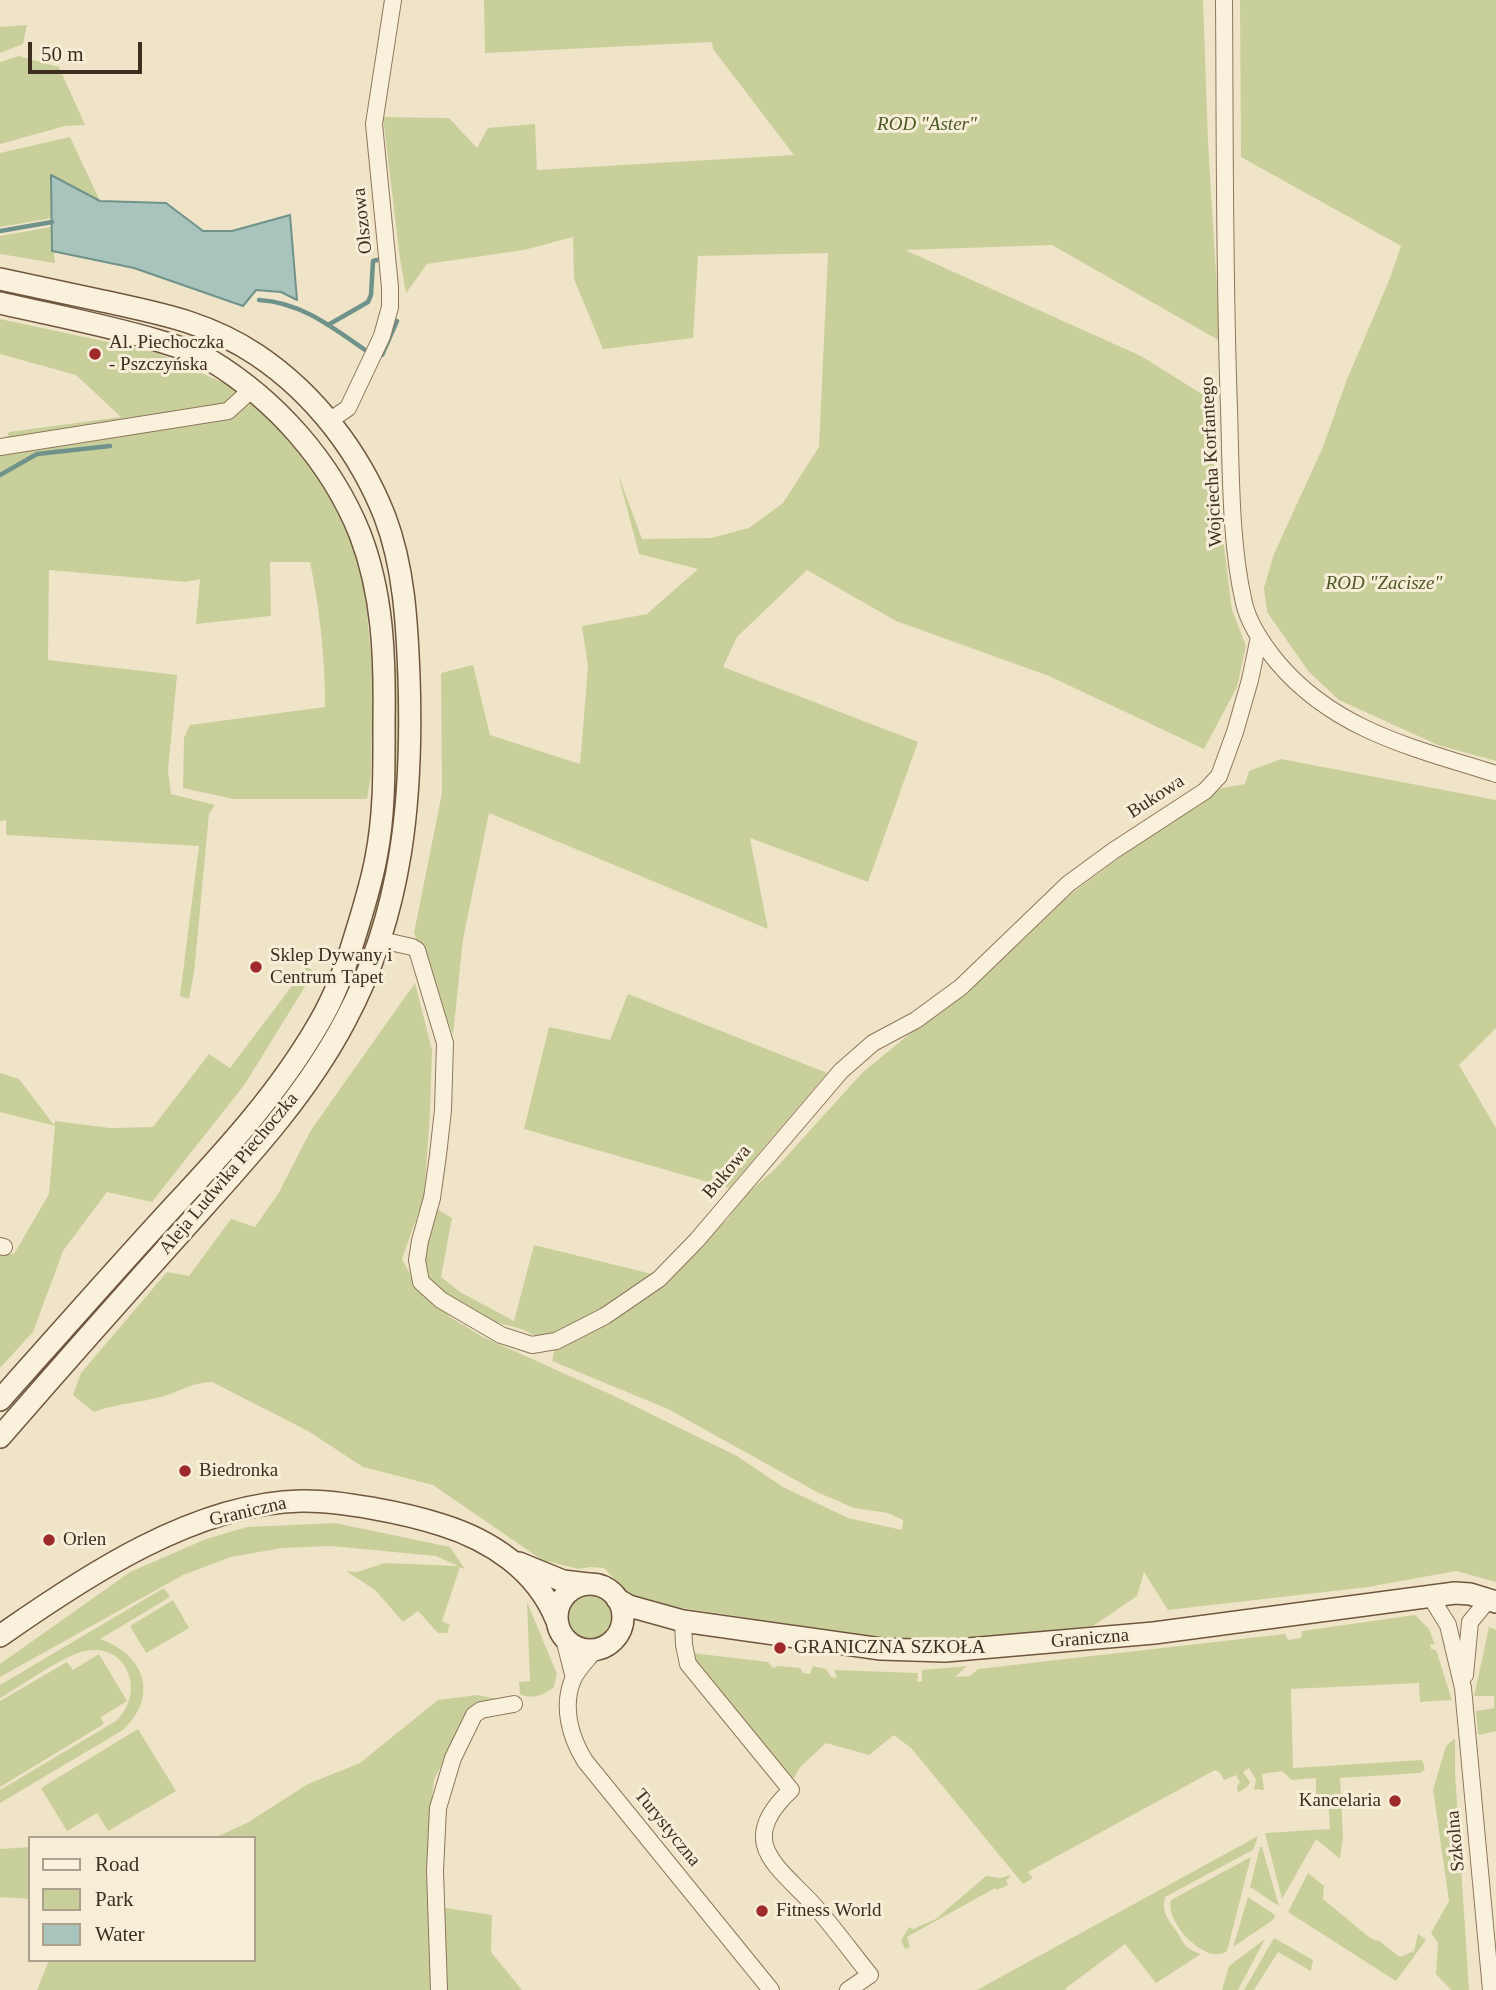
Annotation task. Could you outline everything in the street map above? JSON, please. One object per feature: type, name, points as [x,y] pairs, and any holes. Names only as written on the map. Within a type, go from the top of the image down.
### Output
[{"type":"main road","name":"Aleja Ludwika Piechoczka","points":[[0,279],[194,322],[260,357],[282,374],[329,421],[349,449],[385,518],[393,541],[408,635],[410,704],[407,808],[399,873],[381,940],[344,1023],[308,1079],[255,1150],[0,1437]]},
{"type":"main road","name":"Aleja Ludwika Piechoczka","points":[[0,303],[139,335],[191,350],[251,390],[288,422],[319,461],[348,508],[369,561],[384,641],[382,813],[376,858],[347,963],[320,1022],[289,1071],[208,1172],[0,1400]]},
{"type":"main road","name":"Graniczna","points":[[0,1636],[110,1563],[225,1513],[265,1504],[302,1500],[426,1520],[458,1530],[514,1561],[564,1581],[590,1584]]},
{"type":"main road","name":"Graniczna","points":[[514,1561],[548,1601],[556,1619]]},
{"type":"main road","points":[[590,1584],[610,1591],[617,1599],[622,1609],[621,1631],[605,1647],[594,1651],[583,1650],[564,1639],[558,1630],[557,1608],[569,1590],[590,1584]]},
{"type":"main road","name":"Graniczna","points":[[617,1599],[629,1606],[683,1621],[881,1648],[945,1651],[1154,1633],[1430,1596],[1470,1594],[1493,1600]]},
{"type":"main road","name":"Graniczna","points":[[621,1631],[683,1621]]},
{"type":"street","name":"Olszowa","points":[[329,421],[348,408],[382,336],[390,307],[374,124],[393,0]]},
{"type":"street","name":"Wojciecha Korfantego","points":[[1224,0],[1226,324],[1232,492],[1239,572],[1245,606],[1259,637],[1278,663],[1302,688],[1332,712],[1373,733],[1496,774]]},
{"type":"street","points":[[0,447],[228,411],[251,390]]},
{"type":"street","name":"Bukowa","points":[[381,940],[417,950],[445,1043],[443,1110],[438,1155],[432,1198],[417,1260],[421,1282],[462,1314],[501,1335],[532,1345],[556,1341],[615,1310],[659,1279],[697,1240],[841,1071],[873,1043],[916,1020],[961,987],[1068,884],[1205,791],[1219,776],[1235,732],[1259,637]]},
{"type":"street","name":"Szkolna","points":[[1430,1596],[1448,1625],[1464,1688],[1491,1990]]},
{"type":"street","name":"Szkolna","points":[[1464,1688],[1470,1622],[1493,1600]]},
{"type":"street","points":[[683,1621],[688,1664],[791,1790],[776,1803],[763,1826],[764,1847],[784,1877],[820,1912],[870,1975],[848,1990]]},
{"type":"street","name":"Turystyczna","points":[[564,1639],[574,1678]]},
{"type":"street","name":"Turystyczna","points":[[594,1651],[574,1678],[569,1701],[570,1730],[585,1761],[771,1990]]},
{"type":"street","points":[[439,1990],[435,1871],[441,1798],[453,1758],[474,1715],[481,1710],[514,1704]]},
{"type":"green space","name":"ROD \"Aster\"","points":[[484,0],[1203,0],[1220,341],[1052,245],[905,250],[1141,356],[1205,396],[1232,610],[1246,646],[1237,687],[1204,749],[1049,676],[896,621],[807,570],[737,637],[723,667],[918,742],[868,882],[750,838],[768,929],[489,813],[463,939],[453,1035],[414,933],[442,793],[441,673],[473,665],[490,735],[580,764],[588,667],[582,626],[647,614],[698,569],[639,554],[618,474],[642,539],[711,538],[749,528],[783,503],[819,447],[828,253],[698,256],[693,338],[603,349],[574,279],[573,237],[524,250],[427,264],[406,293],[383,117],[449,118],[477,148],[488,128],[535,124],[537,170],[794,155],[713,49],[712,42],[485,53]]},
{"type":"green space","name":"ROD \"Zacisze\"","points":[[1240,0],[1496,0],[1496,761],[1438,745],[1339,700],[1309,672],[1267,612],[1264,588],[1274,554],[1323,447],[1401,246],[1241,157]]},
{"type":"green space","points":[[27,25],[23,44],[0,53],[0,27]]},
{"type":"green space","points":[[19,56],[59,67],[85,125],[65,126],[0,144],[0,62]]},
{"type":"green space","points":[[70,137],[100,201],[51,176],[52,218],[0,227],[0,153]]},
{"type":"green space","points":[[51,227],[55,263],[0,254],[0,236]]},
{"type":"green space","points":[[0,319],[155,352],[239,390],[302,453],[356,538],[363,575],[373,674],[371,775],[367,799],[233,799],[183,788],[184,738],[190,725],[325,707],[321,635],[310,562],[270,562],[271,616],[196,624],[200,579],[186,582],[49,570],[48,660],[177,675],[168,771],[171,794],[215,805],[209,814],[194,973],[189,999],[180,996],[199,846],[6,835],[6,820],[0,821],[0,455],[9,432],[121,417],[76,375],[0,354]]},
{"type":"green space","points":[[401,663],[400,811],[388,888],[360,977],[309,1070],[132,1278],[122,1276],[338,1008],[368,933],[389,830],[393,667]]},
{"type":"green space","points":[[1281,759],[1496,800],[1496,1028],[1459,1065],[1496,1128],[1496,1582],[1456,1571],[1368,1587],[1168,1610],[1144,1572],[1137,1596],[1093,1626],[945,1641],[896,1640],[636,1601],[604,1568],[579,1569],[542,1560],[433,1485],[363,1467],[308,1431],[212,1382],[94,1412],[73,1395],[81,1373],[167,1272],[189,1276],[231,1219],[255,1227],[278,1194],[311,1130],[415,983],[432,1050],[424,1197],[402,1259],[414,1281],[450,1317],[483,1337],[612,1395],[737,1456],[783,1487],[848,1518],[902,1530],[903,1520],[888,1513],[854,1508],[817,1492],[668,1409],[552,1361],[555,1348],[638,1303],[661,1286],[715,1229],[726,1221],[750,1191],[776,1168],[862,1073],[1022,941],[1067,897],[1155,831],[1222,788],[1245,784],[1249,771]]},
{"type":"green space","points":[[307,966],[314,972],[245,1084],[152,1202],[107,1192],[63,1251],[33,1332],[0,1368],[0,1253],[14,1254],[49,1194],[55,1126],[0,1112],[0,1073],[19,1079],[54,1125],[55,1121],[110,1128],[153,1127],[209,1054],[230,1068]]},
{"type":"green space","points":[[628,994],[827,1073],[729,1188],[524,1129],[549,1027],[610,1040]]},
{"type":"green space","points":[[435,1208],[452,1218],[441,1277],[460,1292],[514,1321],[534,1245],[656,1275],[642,1287],[560,1332],[538,1337],[521,1329],[477,1317],[445,1296],[427,1279],[422,1261]]},
{"type":"green space","points":[[335,1523],[450,1547],[465,1569],[460,1567],[442,1621],[450,1625],[447,1633],[438,1633],[418,1611],[403,1622],[375,1590],[346,1571],[357,1572],[385,1563],[458,1566],[436,1556],[331,1546],[282,1548],[231,1557],[183,1575],[0,1677],[0,1664],[130,1572],[206,1539],[247,1527]]},
{"type":"green space","points":[[164,1588],[170,1597],[100,1639],[127,1655],[142,1677],[144,1690],[134,1717],[123,1730],[0,1803],[0,1790],[116,1721],[125,1709],[131,1682],[120,1660],[110,1653],[96,1650],[81,1652],[62,1660],[0,1698],[0,1685]]},
{"type":"green space","points":[[588,1591],[605,1598],[612,1615],[605,1632],[588,1639],[571,1632],[564,1615],[571,1598]]},
{"type":"green space","points":[[173,1600],[189,1628],[146,1653],[130,1626]]},
{"type":"green space","points":[[527,1602],[557,1674],[554,1687],[533,1697],[520,1694],[519,1682],[530,1681]]},
{"type":"green space","points":[[1415,1615],[1429,1629],[1435,1645],[1430,1644],[1431,1649],[1436,1650],[1452,1700],[1420,1702],[1419,1683],[1291,1689],[1293,1768],[1422,1760],[1425,1769],[1420,1773],[1340,1778],[1343,1838],[1340,1859],[1316,1839],[1282,1899],[1265,1833],[1330,1829],[1328,1797],[1316,1796],[1316,1778],[1292,1780],[1282,1771],[1262,1774],[1264,1790],[1254,1789],[1256,1780],[1249,1768],[1243,1772],[1250,1782],[1238,1793],[1237,1786],[1240,1782],[1236,1775],[1224,1780],[1215,1770],[1028,1872],[1033,1878],[1023,1884],[912,1749],[894,1735],[869,1755],[826,1743],[800,1767],[794,1778],[783,1774],[698,1670],[692,1653],[768,1662],[773,1668],[800,1668],[803,1673],[810,1674],[813,1666],[826,1669],[831,1677],[837,1678],[834,1670],[918,1673],[917,1682],[922,1681],[922,1670],[967,1666],[955,1677],[970,1676],[978,1669],[1285,1634],[1288,1640],[1301,1638],[1302,1631]]},
{"type":"green space","points":[[1489,1627],[1496,1630],[1496,1731],[1478,1735],[1476,1711],[1494,1708],[1494,1696],[1474,1696]]},
{"type":"green space","points":[[99,1654],[127,1701],[101,1717],[104,1724],[0,1787],[0,1701],[67,1662],[73,1670]]},
{"type":"green space","points":[[477,1695],[502,1700],[456,1736],[434,1780],[430,1815],[435,1990],[37,1990],[48,1962],[256,1962],[256,1836],[218,1836],[247,1823],[308,1784],[360,1763],[438,1700]]},
{"type":"green space","points":[[138,1729],[176,1791],[108,1831],[97,1813],[67,1831],[41,1788]]},
{"type":"green space","points":[[1455,1738],[1469,1990],[1451,1990],[1436,1974],[1438,1943],[1431,1933],[1449,1901],[1433,1790],[1446,1746]]},
{"type":"green space","points":[[1258,1836],[1253,1850],[1165,1897],[1164,1910],[1169,1920],[1187,1946],[1201,1954],[1156,1983],[1125,1944],[1066,1988],[1067,1990],[977,1990]]},
{"type":"green space","points":[[28,1847],[28,1899],[0,1897],[0,1849]]},
{"type":"green space","points":[[1262,1847],[1279,1906],[1250,1887]]},
{"type":"green space","points":[[1251,1857],[1227,1951],[1208,1953],[1180,1930],[1171,1909],[1171,1900]]},
{"type":"green space","points":[[1308,1873],[1324,1886],[1323,1899],[1369,1937],[1378,1940],[1400,1957],[1414,1951],[1418,1934],[1426,1940],[1396,1981],[1288,1912]]},
{"type":"green space","points":[[1010,1875],[1006,1880],[1008,1885],[997,1890],[995,1888],[907,1937],[910,1947],[905,1949],[901,1941],[909,1927],[913,1929],[936,1919],[986,1876],[1001,1878]]},
{"type":"green space","points":[[1248,1897],[1275,1915],[1273,1920],[1233,1947]]},
{"type":"green space","points":[[440,1907],[492,1915],[491,1952],[522,1990],[445,1990]]},
{"type":"green space","points":[[1274,1938],[1313,1960],[1311,1971],[1278,1952],[1254,1990],[1244,1990]]},
{"type":"green space","points":[[1265,1939],[1238,1990],[1222,1990],[1229,1966]]},
{"type":"water","points":[[51,175],[100,201],[166,203],[203,231],[232,231],[290,215],[297,300],[281,292],[256,290],[243,306],[134,268],[52,251]]},
{"type":"waterway","points":[[0,231],[52,222]]},
{"type":"waterway","points":[[328,325],[368,302],[371,295],[373,261],[377,260]]},
{"type":"waterway","points":[[259,300],[288,305],[302,311],[365,350]]},
{"type":"waterway","points":[[382,355],[397,321]]},
{"type":"waterway","points":[[0,475],[37,454],[110,446]]},
{"type":"place","name":"Al. Piechoczka - Pszczyńska","points":[[95,354]]},
{"type":"place","name":"Sklep Dywany i Centrum Tapet","points":[[256,967]]},
{"type":"place","name":"Biedronka","points":[[185,1471]]},
{"type":"place","name":"Orlen","points":[[49,1540]]},
{"type":"place","name":"GRANICZNA SZKOŁA","points":[[780,1648]]},
{"type":"place","name":"Kancelaria","points":[[1395,1801]]},
{"type":"place","name":"Fitness World","points":[[762,1911]]}]
